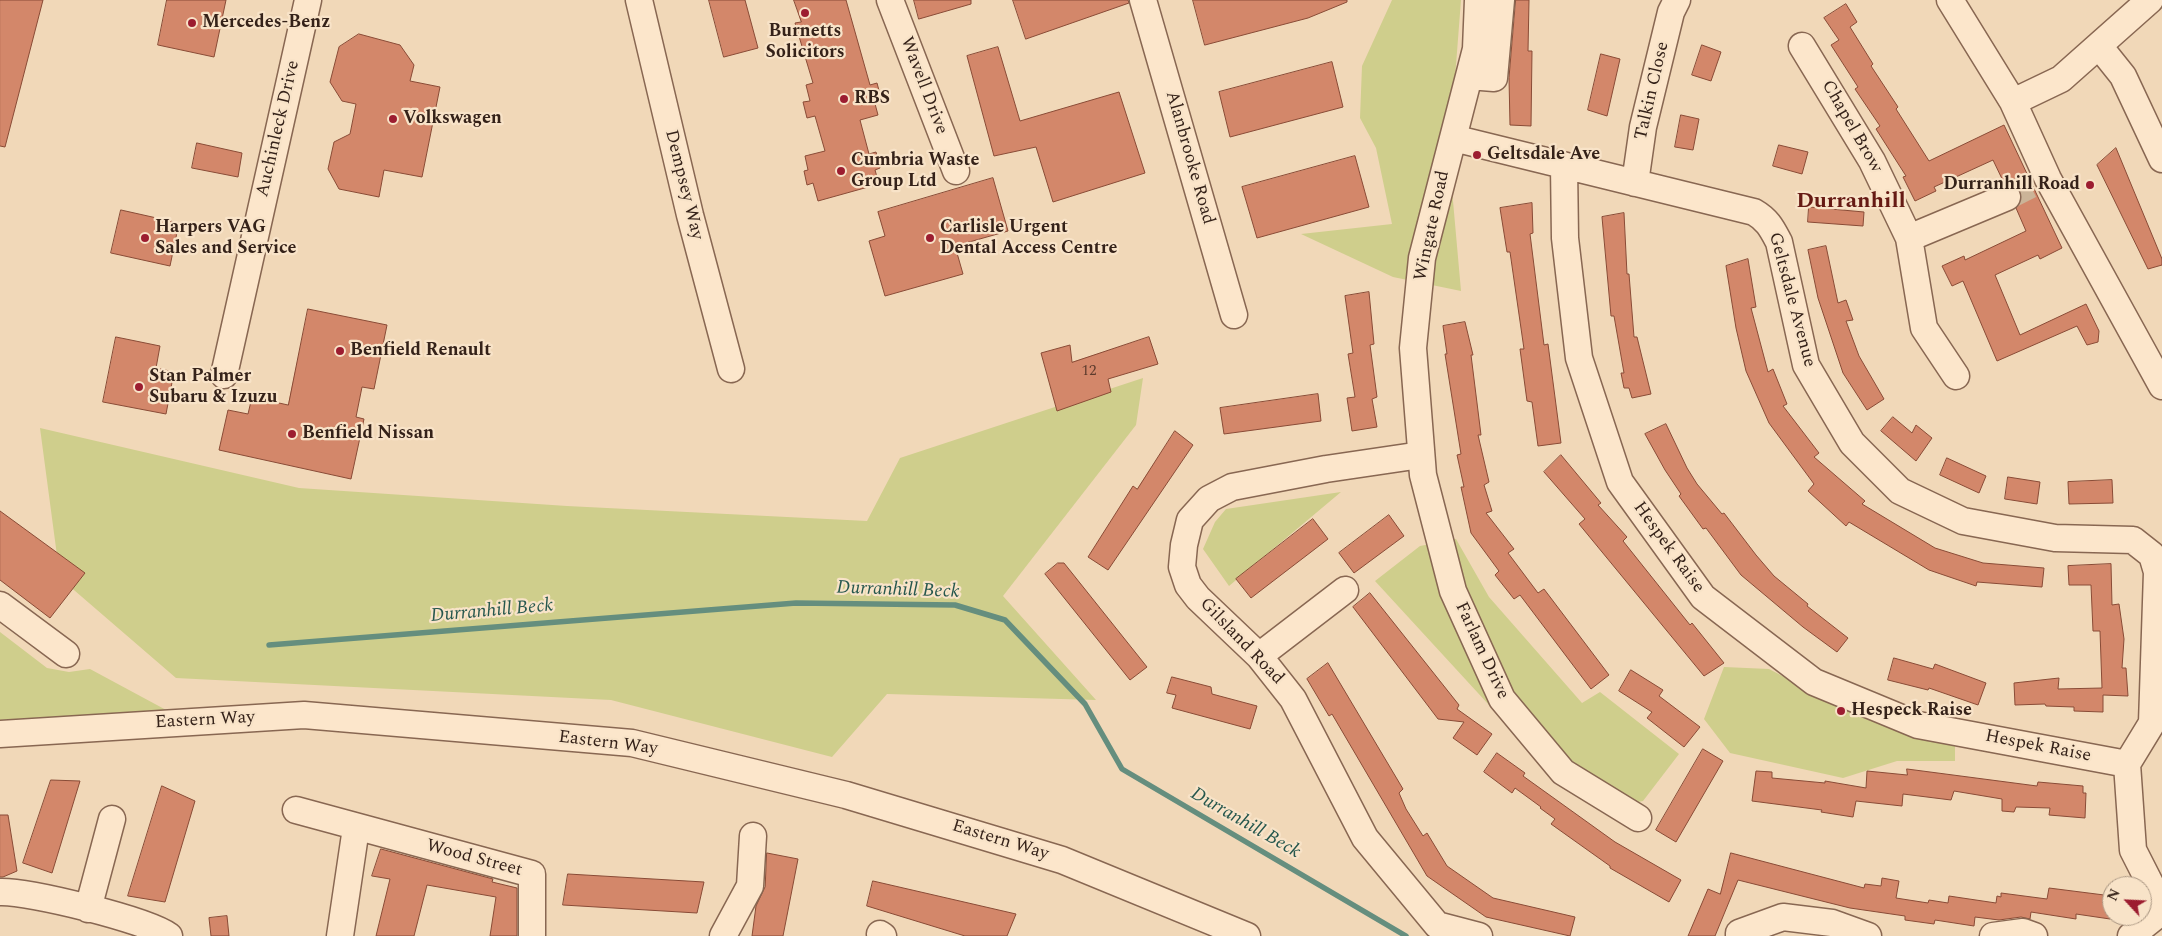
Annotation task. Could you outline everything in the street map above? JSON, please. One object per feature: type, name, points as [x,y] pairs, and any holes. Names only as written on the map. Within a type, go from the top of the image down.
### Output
[{"type":"street","name":"Auchinleck Drive","points":[[224,375],[308,0]]},
{"type":"street","name":"Dempsey Way","points":[[639,0],[690,215],[731,369]]},
{"type":"street","name":"Wavell Drive","points":[[890,0],[956,171]]},
{"type":"street","name":"Alanbrooke Road","points":[[1143,0],[1234,315]]},
{"type":"street","name":"Wingate Road","points":[[1421,455],[1412,348],[1422,258],[1476,49],[1478,0]]},
{"type":"street","points":[[1469,76],[1494,78],[1501,0]]},
{"type":"street","name":"Talkin Close","points":[[1635,184],[1642,127],[1672,12],[1677,0]]},
{"type":"street","points":[[1950,0],[2013,102],[2042,181],[2162,386]]},
{"type":"street","points":[[2013,102],[2061,79],[2150,0]]},
{"type":"street","name":"Chapel Brow","points":[[1802,46],[1872,161],[1909,238],[1924,328],[1956,376]]},
{"type":"street","points":[[2099,46],[2123,76],[2162,159]]},
{"type":"street","name":"Geltsdale Avenue","points":[[1453,138],[1754,212],[1767,221],[1778,242],[1806,365],[1852,443],[1900,491],[1963,521],[2054,538],[2133,540],[2152,555],[2157,572],[2152,723],[2127,764]]},
{"type":"street","name":"Hespek Raise","points":[[1564,166],[1565,238],[1579,358],[1620,482],[1703,597],[1814,682],[1918,725],[2127,764]]},
{"type":"street","points":[[1909,238],[2007,196]]},
{"type":"street","name":"Gilsland Road","points":[[1421,455],[1326,469],[1232,487],[1209,499],[1190,520],[1184,545],[1182,567],[1188,585],[1198,598],[1259,656],[1293,698],[1365,838],[1437,925],[1479,936]]},
{"type":"street","name":"Farlam Drive","points":[[1421,455],[1422,475],[1453,591],[1502,700],[1563,772],[1638,818]]},
{"type":"street","points":[[1259,656],[1345,590]]},
{"type":"street","points":[[0,604],[66,654]]},
{"type":"street","name":"Eastern Way","points":[[0,734],[304,715],[632,743],[846,795],[1062,860],[1248,936]]},
{"type":"street","points":[[2127,764],[2133,850],[2162,907]]},
{"type":"street","name":"Wood Street","points":[[296,810],[356,828],[532,874],[532,936]]},
{"type":"street","points":[[88,908],[112,818]]},
{"type":"street","points":[[340,936],[356,828]]},
{"type":"street","points":[[723,936],[750,886],[753,836]]},
{"type":"street","points":[[0,892],[14,891],[88,908],[154,928],[169,936]]},
{"type":"street","points":[[2131,936],[2162,911]]},
{"type":"street","points":[[1739,936],[1739,933],[1782,917],[1832,923],[1868,936]]},
{"type":"street","points":[[1993,936],[2023,932],[2030,935]]},
{"type":"shaded area","points":[[1392,0],[1461,0],[1449,156],[1461,291],[1393,277],[1301,234],[1392,224],[1376,148],[1360,118],[1362,66]]},
{"type":"shaded area","points":[[1143,378],[1136,425],[1003,596],[1096,700],[887,694],[832,757],[611,700],[176,678],[60,578],[40,428],[299,488],[567,506],[867,521],[900,458]]},
{"type":"shaded area","points":[[1341,492],[1229,586],[1203,549],[1215,522],[1226,509]]},
{"type":"shaded area","points":[[1456,539],[1489,597],[1582,703],[1600,692],[1679,754],[1643,801],[1633,803],[1541,750],[1489,705],[1375,581],[1420,546]]},
{"type":"shaded area","points":[[0,632],[47,668],[69,672],[90,669],[168,711],[0,720]]},
{"type":"shaded area","points":[[1724,667],[1769,669],[1861,717],[1955,743],[1955,761],[1897,761],[1843,778],[1730,753],[1704,719]]},
{"type":"building","points":[[0,0],[43,0],[5,147],[0,146]]},
{"type":"building","name":"Mercedes-Benz","points":[[167,0],[226,0],[214,57],[158,45]]},
{"type":"building","points":[[709,0],[745,0],[758,48],[724,57]]},
{"type":"building","points":[[794,0],[846,0],[870,85],[877,83],[881,98],[874,100],[878,115],[860,120],[869,154],[876,152],[880,168],[875,170],[879,184],[818,201],[813,183],[807,185],[804,171],[808,170],[805,156],[825,151],[815,116],[807,118],[803,102],[810,101],[806,85],[813,83],[795,23],[801,22]]},
{"type":"building","points":[[914,0],[971,0],[971,4],[919,19]]},
{"type":"building","points":[[1013,0],[1128,0],[1129,3],[1026,39]]},
{"type":"building","points":[[1193,0],[1347,0],[1347,2],[1308,18],[1205,45]]},
{"type":"building","points":[[1516,0],[1529,0],[1528,51],[1532,51],[1531,126],[1510,125],[1509,78]]},
{"type":"building","points":[[1846,4],[1857,22],[1850,27],[1873,64],[1871,66],[1898,107],[1896,109],[1929,161],[2004,125],[2062,248],[2040,259],[2038,255],[1995,275],[2020,335],[2086,304],[2099,331],[2098,342],[2087,345],[2077,326],[1997,361],[1963,281],[1952,286],[1942,266],[1964,256],[1965,260],[2026,231],[2016,208],[2022,199],[2021,191],[2016,185],[2004,183],[1993,160],[1934,187],[1936,191],[1915,201],[1903,177],[1906,176],[1876,129],[1880,126],[1855,89],[1858,87],[1831,45],[1839,40],[1824,18]]},
{"type":"building","name":"Volkswagen","points":[[359,34],[400,45],[414,65],[410,81],[440,87],[422,177],[384,170],[379,197],[339,189],[328,169],[334,142],[350,134],[356,104],[342,101],[330,82],[339,47]]},
{"type":"building","points":[[1702,45],[1721,52],[1711,81],[1692,75]]},
{"type":"building","points":[[998,47],[1020,121],[1119,92],[1145,173],[1053,202],[1036,147],[994,156],[967,56]]},
{"type":"building","points":[[1601,54],[1620,59],[1607,116],[1588,110]]},
{"type":"building","points":[[1332,62],[1343,107],[1230,137],[1219,92]]},
{"type":"building","points":[[1681,115],[1699,119],[1693,150],[1675,147]]},
{"type":"building","points":[[197,143],[242,153],[238,177],[192,168]]},
{"type":"building","points":[[1779,145],[1808,152],[1802,174],[1773,166]]},
{"type":"building","points":[[2116,148],[2162,259],[2162,265],[2148,269],[2097,165]]},
{"type":"building","points":[[1355,156],[1369,207],[1257,238],[1242,187]]},
{"type":"building","name":"Carlisle Urgent Dental Access Centre","points":[[993,178],[1008,231],[955,246],[963,274],[885,296],[869,241],[885,236],[878,212]]},
{"type":"building","points":[[1532,203],[1533,233],[1530,234],[1544,345],[1548,344],[1561,443],[1538,446],[1532,402],[1527,401],[1520,349],[1524,349],[1510,252],[1507,252],[1500,208]]},
{"type":"building","points":[[1809,207],[1864,212],[1863,226],[1808,222]]},
{"type":"building","name":"Harpers VAG Sales and Service","points":[[121,210],[179,223],[170,266],[111,253]]},
{"type":"building","points":[[1624,213],[1627,274],[1629,274],[1634,337],[1637,337],[1651,394],[1632,398],[1629,388],[1624,388],[1621,373],[1624,373],[1614,316],[1611,316],[1602,217]]},
{"type":"building","points":[[1826,246],[1838,303],[1846,300],[1853,320],[1846,321],[1859,356],[1884,399],[1867,410],[1843,373],[1818,298],[1808,250]]},
{"type":"building","points":[[1748,259],[1756,307],[1751,308],[1768,372],[1773,369],[1787,404],[1783,406],[1819,453],[1814,457],[1865,501],[1862,504],[1935,548],[1983,563],[2044,568],[2042,587],[1977,582],[1976,586],[1929,570],[1849,522],[1846,526],[1808,491],[1814,484],[1769,423],[1746,371],[1736,328],[1726,266]]},
{"type":"building","points":[[1369,292],[1374,344],[1370,345],[1377,397],[1372,399],[1377,427],[1352,431],[1347,398],[1355,397],[1348,354],[1353,353],[1345,296]]},
{"type":"building","name":"Benfield Nissan","points":[[308,309],[387,325],[374,389],[362,387],[356,417],[364,419],[351,479],[219,450],[228,410],[248,414],[252,397],[288,405]]},
{"type":"building","points":[[1465,322],[1473,355],[1471,355],[1481,435],[1478,435],[1489,482],[1484,485],[1492,511],[1486,513],[1514,549],[1508,553],[1538,593],[1544,589],[1609,675],[1591,689],[1520,595],[1514,599],[1495,575],[1499,571],[1471,533],[1461,487],[1464,487],[1457,455],[1461,454],[1445,354],[1447,354],[1443,326]]},
{"type":"building","name":"Stan Palmer Subaru & Izuzu","points":[[116,337],[160,346],[156,368],[174,372],[166,414],[103,402]]},
{"type":"building","points":[[1149,337],[1158,364],[1108,379],[1111,392],[1057,411],[1041,353],[1070,345],[1072,362]]},
{"type":"building","points":[[1318,394],[1321,421],[1224,434],[1220,408]]},
{"type":"building","points":[[1893,417],[1912,433],[1916,425],[1932,438],[1916,461],[1881,431]]},
{"type":"building","points":[[1666,424],[1687,468],[1697,484],[1722,514],[1724,513],[1756,555],[1774,576],[1808,604],[1807,606],[1848,638],[1837,652],[1803,627],[1741,575],[1706,528],[1703,529],[1679,496],[1681,494],[1645,434]]},
{"type":"building","points":[[1175,431],[1193,445],[1108,570],[1088,557],[1133,486],[1137,489]]},
{"type":"building","points":[[1561,455],[1601,503],[1598,505],[1627,537],[1623,541],[1690,625],[1692,623],[1724,663],[1704,676],[1579,524],[1585,519],[1544,472]]},
{"type":"building","points":[[1947,458],[1986,476],[1979,493],[1940,475]]},
{"type":"building","points":[[2008,477],[2040,482],[2037,504],[2005,499]]},
{"type":"building","points":[[2112,480],[2113,503],[2069,504],[2068,482]]},
{"type":"building","points":[[0,511],[85,573],[50,618],[0,580]]},
{"type":"building","points":[[1389,515],[1404,536],[1354,573],[1339,553]]},
{"type":"building","points":[[1313,519],[1328,539],[1251,598],[1236,579]]},
{"type":"building","points":[[1058,563],[1064,563],[1147,667],[1130,680],[1045,574]]},
{"type":"building","points":[[2111,564],[2112,605],[2119,604],[2124,639],[2122,668],[2126,668],[2128,696],[2103,695],[2103,712],[2074,711],[2074,707],[2046,706],[2045,704],[2015,705],[2014,683],[2059,678],[2058,689],[2102,688],[2100,631],[2093,631],[2091,585],[2069,585],[2068,566]]},
{"type":"building","points":[[1370,593],[1459,705],[1457,709],[1492,734],[1477,755],[1453,738],[1464,722],[1438,719],[1353,607]]},
{"type":"building","points":[[1894,658],[1933,669],[1935,664],[1986,683],[1978,705],[1929,688],[1928,690],[1888,680]]},
{"type":"building","points":[[1328,663],[1403,789],[1399,793],[1406,809],[1423,836],[1427,833],[1447,866],[1493,898],[1575,917],[1570,936],[1486,917],[1427,876],[1332,714],[1329,716],[1307,679]]},
{"type":"building","points":[[1631,670],[1663,690],[1659,696],[1700,727],[1684,747],[1647,718],[1652,712],[1619,691]]},
{"type":"building","points":[[1172,677],[1211,687],[1212,694],[1257,706],[1250,729],[1172,708],[1176,695],[1167,693]]},
{"type":"building","points":[[1703,749],[1723,761],[1676,842],[1656,830]]},
{"type":"building","points":[[1497,753],[1525,773],[1523,776],[1615,842],[1681,880],[1669,902],[1610,868],[1610,866],[1551,824],[1555,819],[1541,807],[1515,788],[1512,793],[1484,772]]},
{"type":"building","points":[[1907,769],[2037,786],[2038,782],[2083,786],[2083,793],[2086,793],[2085,818],[2049,815],[2050,808],[2016,807],[2014,812],[2002,811],[2002,799],[1954,791],[1951,800],[1903,794],[1902,806],[1856,801],[1853,817],[1821,812],[1822,810],[1752,801],[1756,771],[1772,772],[1772,778],[1825,783],[1825,781],[1866,788],[1867,771],[1907,775]]},
{"type":"building","points":[[51,780],[80,781],[52,873],[23,863]]},
{"type":"building","points":[[162,786],[195,801],[165,902],[128,896]]},
{"type":"building","points":[[0,815],[8,815],[17,871],[3,877],[0,877]]},
{"type":"building","points":[[381,849],[493,879],[492,882],[517,888],[517,936],[490,936],[496,897],[427,885],[414,936],[376,936],[390,879],[372,876]]},
{"type":"building","points":[[767,853],[798,859],[783,936],[752,936],[756,906],[765,887]]},
{"type":"building","points":[[1731,853],[1864,888],[1865,884],[1881,886],[1882,878],[1899,881],[1896,898],[1928,903],[1929,900],[1948,903],[1949,896],[1996,903],[1997,896],[2001,897],[2001,893],[2047,899],[2049,888],[2102,895],[2102,918],[2076,914],[2076,919],[2031,912],[2030,919],[2021,917],[1999,920],[1975,917],[1974,926],[1935,920],[1934,924],[1905,920],[1905,916],[1850,908],[1738,880],[1715,936],[1688,936],[1708,889],[1720,894]]},
{"type":"building","points":[[568,874],[704,882],[697,913],[563,905]]},
{"type":"building","points":[[873,881],[1016,914],[1007,936],[965,936],[867,906]]},
{"type":"building","points":[[227,916],[229,936],[211,936],[209,918]]},
{"type":"waterway","name":"Durranhill Beck","points":[[269,645],[796,603],[955,605],[1005,620],[1085,704],[1122,769],[1406,936]]},
{"type":"tunnel","points":[[2007,197],[2035,183]]},
{"type":"place","name":"Burnetts Solicitors","points":[[805,13]]},
{"type":"place","name":"Mercedes-Benz","points":[[192,23]]},
{"type":"place","name":"RBS","points":[[844,99]]},
{"type":"place","name":"Volkswagen","points":[[393,119]]},
{"type":"place","name":"Geltsdale Ave","points":[[1477,155]]},
{"type":"place","name":"Cumbria Waste Group Ltd","points":[[841,171]]},
{"type":"place","name":"Durranhill Road","points":[[2090,185]]},
{"type":"place","name":"Harpers VAG Sales and Service","points":[[145,238]]},
{"type":"place","name":"Carlisle Urgent Dental Access Centre","points":[[930,238]]},
{"type":"place","name":"Benfield Renault","points":[[340,351]]},
{"type":"place","name":"Stan Palmer Subaru & Izuzu","points":[[139,387]]},
{"type":"place","name":"Benfield Nissan","points":[[292,434]]},
{"type":"place","name":"Hespeck Raise","points":[[1841,711]]},
{"type":"district","name":"Durranhill","points":[[1851,203]]}]
